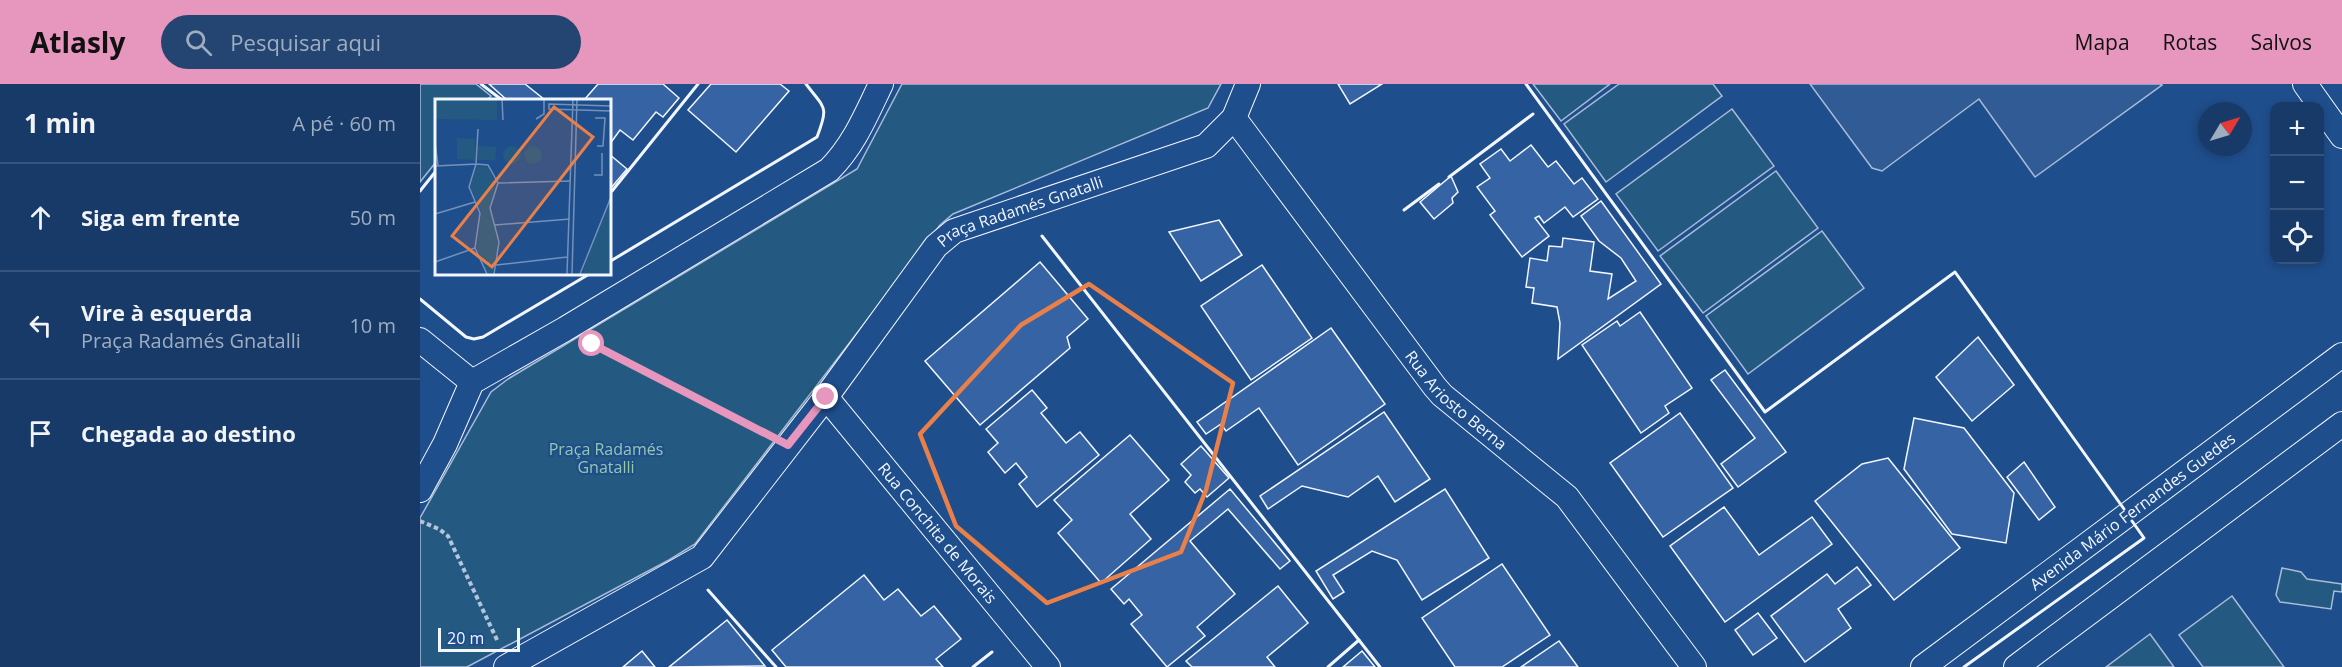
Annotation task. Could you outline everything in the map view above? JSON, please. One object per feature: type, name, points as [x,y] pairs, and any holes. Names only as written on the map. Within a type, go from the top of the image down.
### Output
[{"type":"street","points":[[420,490],[445,444],[472,382],[565,329],[829,170],[856,138],[881,84]]},
{"type":"street","name":"Praça Radamés Gnatalli","points":[[508,666],[702,557],[713,546],[826,397],[936,246],[954,231],[1206,146],[1234,118],[1248,84]]},
{"type":"street","points":[[2305,84],[2342,136]]},
{"type":"street","name":"Rua Ariosto Berna","points":[[1234,118],[1435,387],[1567,497],[1694,667]]},
{"type":"street","points":[[420,340],[472,382]]},
{"type":"street","name":"Avenida Mário Fernandes Guedes","points":[[1923,667],[2342,355]]},
{"type":"street","name":"Rua Conchita de Morais","points":[[826,397],[1048,667]]},
{"type":"street","points":[[2016,667],[2342,423]]},
{"type":"path","points":[[565,329],[788,445]]},
{"type":"path","points":[[420,521],[439,529],[448,537],[508,666]]},
{"type":"highlighted area","points":[[1089,284],[1233,383],[1206,490],[1181,552],[1047,603],[956,526],[920,434],[1021,325]]},
{"type":"green space","points":[[420,84],[476,84],[491,96],[488,99],[435,99],[435,163],[420,182]]},
{"type":"green space","name":"Praça Radamés Gnatalli","points":[[902,84],[1221,84],[1208,108],[953,214],[940,225],[695,544],[467,667],[420,667],[420,518],[491,392],[508,379],[857,169]]},
{"type":"green space","points":[[1533,84],[1610,84],[1561,121]]},
{"type":"green space","points":[[1619,84],[1713,84],[1722,96],[1606,182],[1564,124]]},
{"type":"green space","points":[[1732,109],[1774,166],[1658,251],[1616,194]]},
{"type":"green space","points":[[1776,171],[1818,228],[1703,313],[1660,256]]},
{"type":"green space","points":[[1822,231],[1864,288],[1748,374],[1706,316]]},
{"type":"green space","points":[[2282,568],[2301,572],[2307,579],[2342,584],[2342,592],[2334,591],[2331,609],[2280,602],[2276,595]]},
{"type":"green space","points":[[2232,596],[2284,667],[2203,667],[2179,635]]},
{"type":"green space","points":[[2150,634],[2174,667],[2106,667]]},
{"type":"shaded area","points":[[1810,84],[2162,85],[2035,177],[1979,99],[1882,171],[1872,168]]},
{"type":"building","points":[[489,84],[525,84],[544,99],[506,99]]},
{"type":"building","points":[[598,84],[663,84],[679,98],[663,117],[656,112],[633,140],[620,130],[612,141],[610,139],[610,99],[585,99]]},
{"type":"building","points":[[711,84],[780,84],[789,91],[736,152],[688,110]]},
{"type":"building","points":[[1338,84],[1382,84],[1350,104]]},
{"type":"building","points":[[1531,145],[1548,167],[1556,161],[1574,184],[1582,178],[1598,199],[1573,217],[1565,207],[1544,223],[1539,216],[1535,218],[1549,236],[1522,257],[1490,215],[1495,211],[1477,187],[1490,178],[1480,164],[1501,149],[1510,161]]},
{"type":"building","points":[[610,155],[627,169],[610,187]]},
{"type":"building","points":[[1451,176],[1458,192],[1452,198],[1453,203],[1434,219],[1420,202]]},
{"type":"building","points":[[1601,201],[1661,284],[1558,359],[1560,323],[1557,307],[1532,303],[1534,288],[1526,287],[1530,258],[1547,261],[1549,246],[1562,247],[1563,238],[1594,242],[1590,271],[1612,274],[1608,299],[1636,281],[1621,258],[1599,241],[1581,216]]},
{"type":"building","points":[[1219,220],[1242,255],[1201,281],[1169,232]]},
{"type":"building","points":[[1040,262],[1088,319],[1067,337],[1070,348],[980,425],[925,361]]},
{"type":"building","points":[[1262,265],[1312,338],[1251,380],[1201,306]]},
{"type":"building","points":[[1640,312],[1692,388],[1665,406],[1669,413],[1641,433],[1582,345],[1617,321],[1620,326]]},
{"type":"building","points":[[1331,328],[1385,404],[1298,465],[1259,408],[1226,431],[1221,424],[1206,434],[1197,422]]},
{"type":"building","points":[[1978,337],[2014,385],[1972,421],[1936,377]]},
{"type":"building","points":[[1725,370],[1786,452],[1738,487],[1721,464],[1755,438],[1711,380]]},
{"type":"building","points":[[1032,390],[1047,408],[1041,413],[1066,443],[1080,432],[1099,455],[1037,507],[1019,484],[1027,477],[1016,463],[1005,473],[988,452],[998,443],[986,429]]},
{"type":"building","points":[[1384,412],[1430,479],[1395,502],[1378,476],[1348,497],[1302,486],[1268,509],[1260,496]]},
{"type":"building","points":[[1680,413],[1733,488],[1663,537],[1610,463]]},
{"type":"building","points":[[1914,418],[1964,428],[2014,493],[2006,543],[1952,534],[1904,469]]},
{"type":"building","points":[[1130,435],[1169,480],[1130,514],[1151,539],[1101,583],[1058,533],[1072,520],[1054,500]]},
{"type":"building","points":[[1201,446],[1229,478],[1207,497],[1200,489],[1195,493],[1185,482],[1191,475],[1181,464]]},
{"type":"building","points":[[1888,458],[1960,548],[1894,600],[1815,501],[1862,464]]},
{"type":"building","points":[[2024,462],[2055,507],[2039,520],[2007,477]]},
{"type":"building","points":[[1230,489],[1290,561],[1280,569],[1228,509],[1190,541],[1235,594],[1197,627],[1205,636],[1167,667],[1131,624],[1142,615],[1129,599],[1124,604],[1111,589]]},
{"type":"building","points":[[1445,489],[1489,558],[1422,600],[1397,560],[1372,551],[1333,575],[1344,592],[1333,599],[1316,571]]},
{"type":"building","points":[[1724,507],[1759,555],[1812,517],[1832,544],[1725,622],[1670,546]]},
{"type":"building","points":[[1502,564],[1550,635],[1502,667],[1455,667],[1422,618]]},
{"type":"building","points":[[1857,567],[1871,585],[1838,609],[1851,628],[1805,662],[1771,616],[1827,574],[1835,584]]},
{"type":"building","points":[[864,575],[884,600],[898,589],[921,616],[934,606],[961,639],[936,659],[943,667],[786,667],[772,650]]},
{"type":"building","points":[[1278,586],[1308,623],[1267,657],[1275,667],[1192,667],[1186,661]]},
{"type":"building","points":[[1758,613],[1777,638],[1753,655],[1735,630]]},
{"type":"building","points":[[727,620],[765,666],[669,667]]},
{"type":"building","points":[[1559,641],[1578,667],[1521,667]]},
{"type":"building","points":[[642,651],[655,667],[623,667]]},
{"type":"building","points":[[1362,651],[1375,667],[1343,667]]},
{"type":"wall","points":[[481,84],[501,99]]},
{"type":"wall","points":[[610,190],[612,191],[698,84]]},
{"type":"wall","points":[[610,261],[817,137],[823,119],[823,108],[806,84]]},
{"type":"wall","points":[[1526,84],[1765,412],[1955,272],[2124,509]]},
{"type":"wall","points":[[1449,177],[1533,114]]},
{"type":"wall","points":[[420,191],[435,172]]},
{"type":"wall","points":[[1404,210],[1439,184]]},
{"type":"wall","points":[[1042,236],[1380,667]]},
{"type":"wall","points":[[420,299],[466,337],[474,339],[483,337],[589,274]]},
{"type":"wall","points":[[1964,667],[2144,538],[2132,521]]},
{"type":"wall","points":[[708,590],[776,667]]},
{"type":"wall","points":[[1328,667],[1359,640]]},
{"type":"wall","points":[[973,667],[992,652]]},
{"type":"route","points":[[592,344],[788,445],[826,397]]}]
